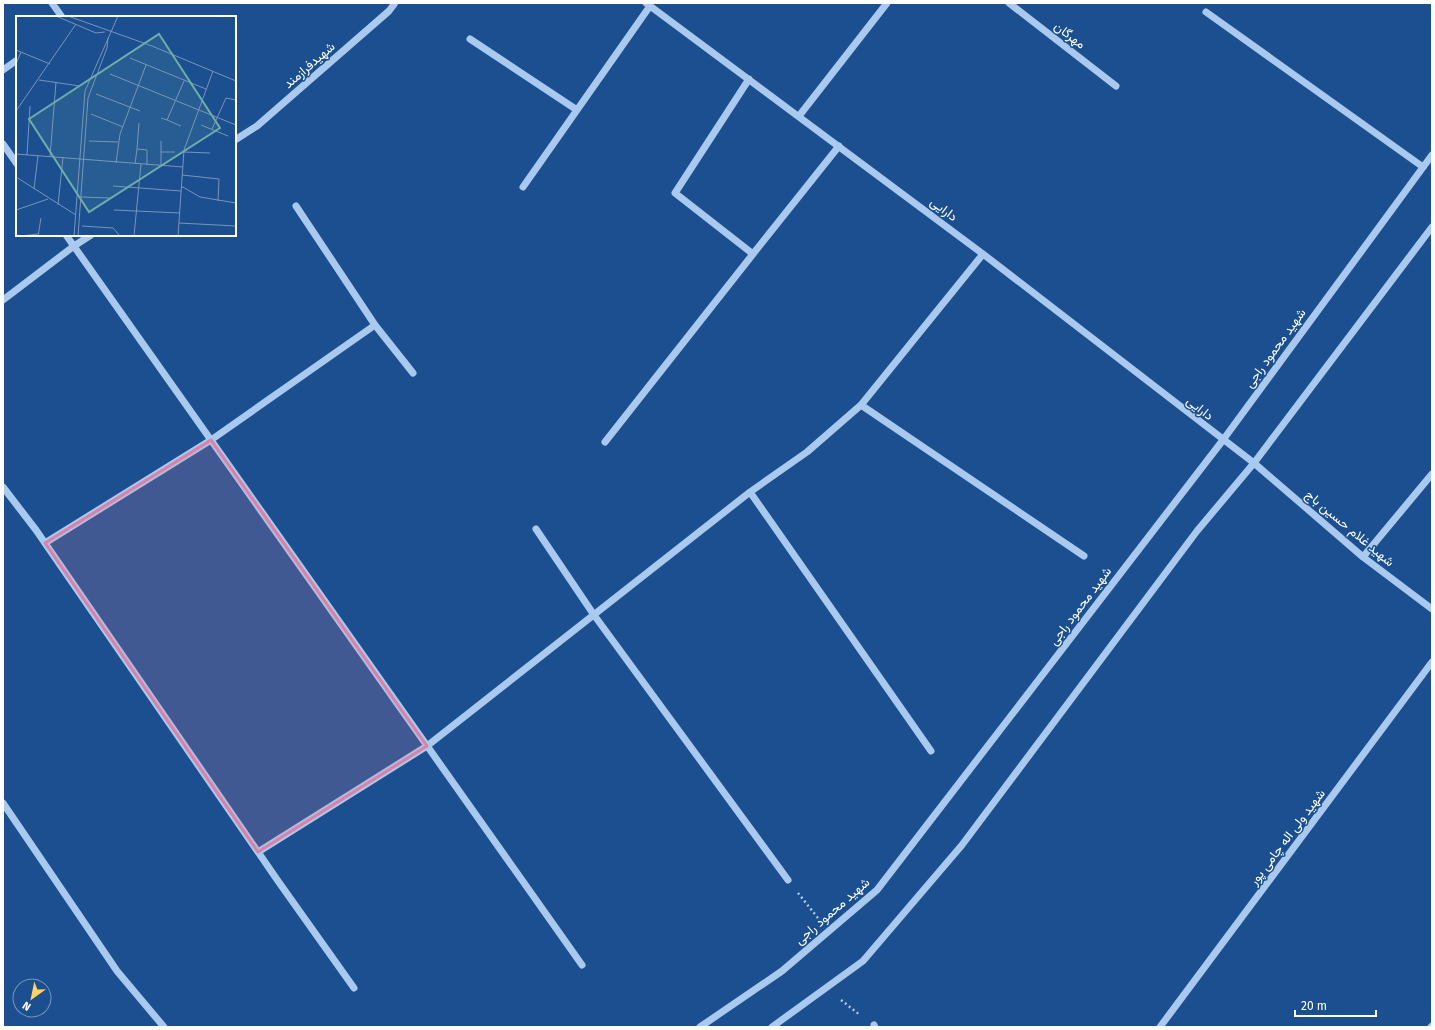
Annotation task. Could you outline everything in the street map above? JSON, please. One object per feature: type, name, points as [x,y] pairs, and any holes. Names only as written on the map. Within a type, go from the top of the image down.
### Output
[{"type":"street","points":[[52,3],[61,16]]},
{"type":"street","name":"شهیدفرازمند","points":[[236,139],[257,126],[389,11],[395,3]]},
{"type":"street","points":[[799,116],[887,3]]},
{"type":"street","name":"مهرگان","points":[[1009,3],[1116,86]]},
{"type":"street","points":[[523,187],[648,4]]},
{"type":"street","name":"دارایی","points":[[648,4],[983,254],[1254,464]]},
{"type":"street","points":[[1206,12],[1423,166]]},
{"type":"street","points":[[470,39],[577,110]]},
{"type":"street","points":[[3,70],[16,61]]},
{"type":"street","points":[[749,79],[675,193],[753,254]]},
{"type":"street","points":[[3,144],[16,163]]},
{"type":"street","points":[[605,442],[839,146]]},
{"type":"street","name":"شهید محمود راجی","points":[[700,1027],[782,971],[877,890],[1223,440],[1432,155]]},
{"type":"street","points":[[296,206],[375,325],[413,373]]},
{"type":"street","points":[[772,1027],[864,961],[962,845],[1197,531],[1254,464],[1432,227]]},
{"type":"street","points":[[67,236],[582,965]]},
{"type":"street","points":[[3,300],[89,236]]},
{"type":"street","points":[[258,852],[427,746],[750,492],[807,452],[861,405],[983,254]]},
{"type":"street","points":[[45,543],[211,440],[375,325]]},
{"type":"street","points":[[861,405],[1084,556]]},
{"type":"street","name":"شهید غلام حسین باج","points":[[1254,464],[1363,557],[1432,608]]},
{"type":"street","points":[[1363,557],[1432,474]]},
{"type":"street","points":[[3,487],[45,543],[258,852],[354,988]]},
{"type":"street","points":[[750,492],[931,751]]},
{"type":"street","points":[[536,529],[594,615],[788,880]]},
{"type":"street","name":"شهید ولی اله چامی پور","points":[[1160,1027],[1432,662]]},
{"type":"street","points":[[3,803],[117,971],[164,1027]]},
{"type":"path","points":[[788,880],[829,931]]},
{"type":"path","points":[[826,988],[874,1026]]},
{"type":"highlighted area","points":[[211,440],[427,746],[258,852],[45,543]]}]
